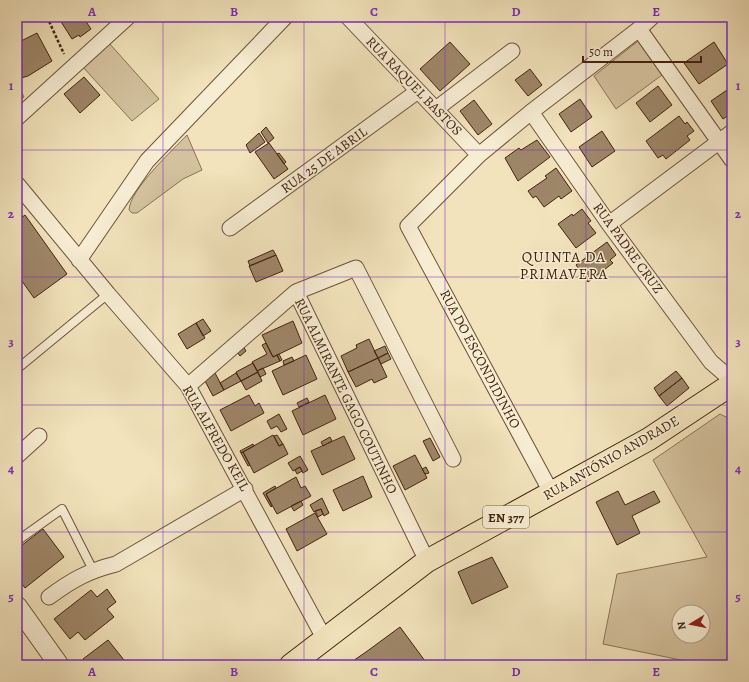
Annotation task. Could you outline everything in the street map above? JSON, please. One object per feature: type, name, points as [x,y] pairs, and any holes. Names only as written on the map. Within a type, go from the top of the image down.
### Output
[{"type":"main road","name":"RUA ANTÓNIO ANDRADE","points":[[295,664],[324,638],[427,561],[649,439],[732,384]]},
{"type":"street","points":[[17,118],[128,17]]},
{"type":"street","points":[[79,260],[147,162],[284,17]]},
{"type":"street","name":"RUA RAQUEL BASTOS","points":[[348,17],[479,155]]},
{"type":"street","points":[[479,155],[531,112],[639,29],[652,17]]},
{"type":"street","points":[[639,29],[732,160]]},
{"type":"street","points":[[436,109],[512,51]]},
{"type":"street","name":"RUA 25 DE ABRIL","points":[[230,228],[418,91]]},
{"type":"street","name":"RUA PADRE CRUZ","points":[[531,112],[609,224],[710,362],[726,375],[732,377]]},
{"type":"street","points":[[609,224],[732,132]]},
{"type":"street","name":"RUA DO ESCONDIDINHO","points":[[479,155],[408,226],[551,492]]},
{"type":"street","name":"RUA ALFREDO KEIL","points":[[17,184],[79,260],[188,386],[245,489],[324,638]]},
{"type":"street","points":[[296,292],[356,268],[453,459]]},
{"type":"street","name":"RUA ALMIRANTE GAGO COUTINHO","points":[[188,386],[296,292],[427,561]]},
{"type":"street","points":[[17,456],[39,436]]},
{"type":"street","points":[[49,597],[75,578],[93,570],[116,564],[245,489]]},
{"type":"street","points":[[17,606],[60,665]]},
{"type":"lane","points":[[17,369],[108,294]]},
{"type":"lane","points":[[17,541],[62,509],[93,570]]},
{"type":"path","points":[[47,17],[72,68]]},
{"type":"shaded area","points":[[638,41],[662,75],[616,109],[594,76]]},
{"type":"shaded area","points":[[109,43],[159,99],[132,121],[82,66]]},
{"type":"shaded area","points":[[17,83],[24,97],[17,103]]},
{"type":"shaded area","points":[[187,135],[202,170],[183,179],[137,213],[132,213],[129,210],[131,201],[144,181]]},
{"type":"shaded area","points":[[720,414],[732,420],[732,665],[705,665],[603,644],[617,574],[707,557],[653,460]]},
{"type":"building","points":[[58,17],[83,17],[91,29],[80,37],[79,35],[72,39]]},
{"type":"building","points":[[37,33],[52,61],[28,76],[21,78],[17,72],[17,43]]},
{"type":"building","points":[[450,42],[470,64],[440,91],[420,69]]},
{"type":"building","points":[[714,42],[728,64],[699,84],[684,63]]},
{"type":"building","points":[[530,69],[542,85],[528,96],[515,80]]},
{"type":"building","points":[[84,77],[100,95],[80,113],[64,94]]},
{"type":"building","points":[[658,86],[672,105],[650,122],[636,103]]},
{"type":"building","points":[[730,88],[732,91],[732,113],[723,119],[711,101]]},
{"type":"building","points":[[580,99],[592,117],[571,132],[559,114]]},
{"type":"building","points":[[474,100],[492,124],[478,135],[460,111]]},
{"type":"building","points":[[679,116],[685,124],[687,122],[694,131],[687,136],[690,140],[666,159],[663,155],[658,158],[646,141]]},
{"type":"building","points":[[266,127],[274,138],[268,143],[261,132]]},
{"type":"building","points":[[602,131],[615,151],[592,167],[579,147]]},
{"type":"building","points":[[259,133],[265,142],[250,153],[246,145]]},
{"type":"building","points":[[537,140],[550,157],[518,181],[505,158],[519,148],[521,150]]},
{"type":"building","points":[[269,143],[288,169],[274,179],[255,152]]},
{"type":"building","points":[[279,153],[286,162],[284,164],[277,154]]},
{"type":"building","points":[[556,168],[572,191],[561,199],[559,196],[544,207],[536,196],[533,198],[528,191],[547,178],[545,176]]},
{"type":"building","points":[[582,209],[591,221],[588,223],[596,233],[576,248],[558,224]]},
{"type":"building","points":[[25,215],[67,274],[34,298],[17,274],[17,221]]},
{"type":"building","points":[[607,242],[616,255],[610,260],[613,263],[588,282],[576,265]]},
{"type":"building","points":[[273,250],[276,255],[250,266],[248,261]]},
{"type":"building","points":[[276,255],[283,271],[256,282],[249,266]]},
{"type":"building","points":[[203,319],[211,331],[203,336],[196,323]]},
{"type":"building","points":[[293,321],[302,343],[273,357],[262,335]]},
{"type":"building","points":[[196,323],[205,338],[187,349],[178,334]]},
{"type":"building","points":[[369,339],[378,358],[348,372],[341,356],[357,348],[356,345]]},
{"type":"building","points":[[266,343],[273,357],[277,355],[280,361],[257,371],[252,362],[267,354],[262,345]]},
{"type":"building","points":[[243,346],[246,351],[240,356],[237,352]]},
{"type":"building","points":[[385,346],[388,353],[378,358],[374,351]]},
{"type":"building","points":[[388,353],[391,359],[381,364],[378,358]]},
{"type":"building","points":[[279,354],[282,360],[280,361],[277,355]]},
{"type":"building","points":[[306,355],[317,379],[283,395],[272,371]]},
{"type":"building","points":[[292,357],[294,361],[284,365],[283,361]]},
{"type":"building","points":[[378,358],[387,377],[374,383],[372,379],[356,387],[348,372]]},
{"type":"building","points":[[253,363],[258,372],[241,381],[236,372]]},
{"type":"building","points":[[263,368],[266,374],[260,377],[257,371]]},
{"type":"building","points":[[676,371],[682,378],[659,396],[654,388]]},
{"type":"building","points":[[258,372],[262,381],[246,390],[241,381]]},
{"type":"building","points":[[215,373],[224,390],[213,396],[205,381]]},
{"type":"building","points":[[236,373],[241,381],[224,390],[220,383]]},
{"type":"building","points":[[682,378],[689,388],[667,406],[659,396]]},
{"type":"building","points":[[249,395],[255,406],[259,403],[264,413],[231,431],[220,410]]},
{"type":"building","points":[[325,395],[336,419],[303,435],[292,411]]},
{"type":"building","points":[[307,398],[309,402],[299,407],[297,403]]},
{"type":"building","points":[[279,414],[287,429],[281,432],[277,426],[271,429],[267,421]]},
{"type":"building","points":[[273,435],[279,446],[283,444],[288,454],[254,473],[243,452]]},
{"type":"building","points":[[277,435],[283,444],[279,446],[274,436]]},
{"type":"building","points":[[344,436],[355,459],[322,475],[311,451]]},
{"type":"building","points":[[330,437],[332,441],[323,446],[321,442]]},
{"type":"building","points":[[430,438],[440,457],[433,461],[423,441]]},
{"type":"building","points":[[253,444],[254,446],[241,453],[240,451]]},
{"type":"building","points":[[243,452],[250,465],[248,466],[241,453]]},
{"type":"building","points":[[415,455],[427,478],[405,490],[393,466]]},
{"type":"building","points":[[300,456],[308,470],[303,473],[300,467],[293,471],[288,463]]},
{"type":"building","points":[[300,467],[302,471],[297,474],[295,470]]},
{"type":"building","points":[[426,467],[429,473],[425,474],[422,469]]},
{"type":"building","points":[[363,476],[372,497],[343,511],[333,490]]},
{"type":"building","points":[[296,477],[301,488],[305,486],[311,496],[277,514],[266,494]]},
{"type":"building","points":[[275,486],[276,488],[266,494],[272,506],[271,507],[263,493]]},
{"type":"building","points":[[618,491],[625,505],[654,491],[660,502],[632,516],[640,533],[617,545],[596,502]]},
{"type":"building","points":[[322,498],[329,513],[324,516],[321,509],[314,512],[310,505]]},
{"type":"building","points":[[301,501],[303,505],[294,511],[291,506]]},
{"type":"building","points":[[321,509],[323,514],[318,517],[315,511]]},
{"type":"building","points":[[315,513],[327,534],[297,551],[286,529]]},
{"type":"building","points":[[43,529],[64,557],[25,588],[17,577],[17,564],[19,562],[17,559],[17,549]]},
{"type":"building","points":[[492,557],[508,587],[472,604],[458,572]]},
{"type":"building","points":[[107,589],[116,602],[107,609],[114,617],[85,640],[78,632],[70,639],[54,619],[91,590],[97,597]]},
{"type":"building","points":[[400,627],[428,665],[347,665],[366,652]]},
{"type":"building","points":[[108,640],[128,665],[87,665],[83,659]]},
{"type":"district","name":"QUINTA DA PRIMAVERA","points":[[564,266]]}]
